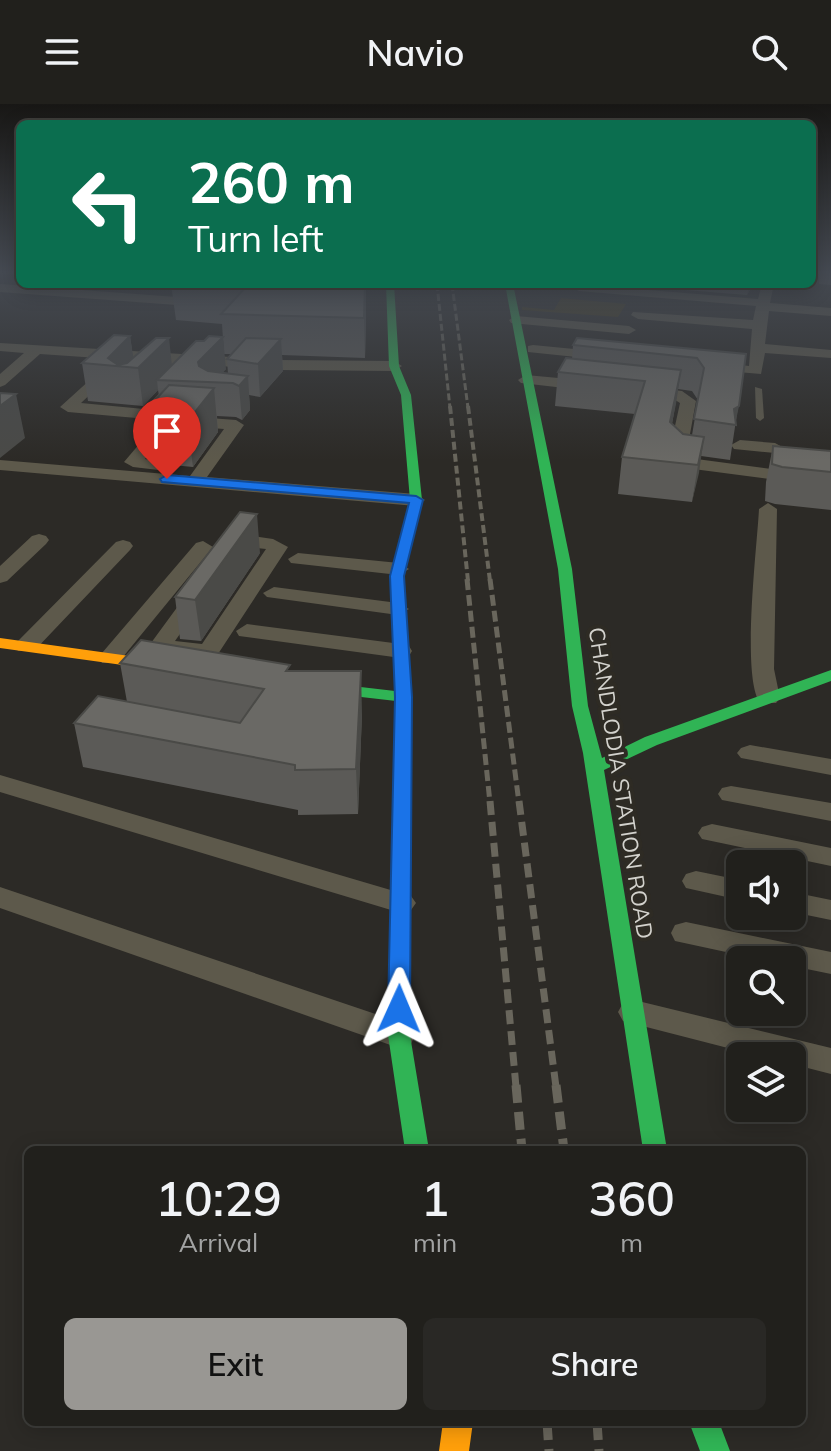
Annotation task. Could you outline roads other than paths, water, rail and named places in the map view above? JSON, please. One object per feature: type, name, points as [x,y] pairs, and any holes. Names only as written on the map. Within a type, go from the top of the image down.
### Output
[{"type":"street","points":[[392,335],[394,366],[406,395],[416,500],[399,569],[398,609],[404,697],[399,1035],[416,1146]]},
{"type":"street","name":"CHANDLODIA STATION ROAD","points":[[518,335],[565,569],[580,706],[594,768],[654,1146]]},
{"type":"street","points":[[758,389],[756,371],[762,335]]},
{"type":"street","points":[[0,347],[159,362],[189,369],[165,399],[82,392],[114,363],[159,362],[394,366]]},
{"type":"street","points":[[758,348],[831,354]]},
{"type":"street","points":[[533,349],[622,358]]},
{"type":"street","points":[[0,382],[36,350]]},
{"type":"street","points":[[135,386],[159,362]]},
{"type":"street","points":[[224,384],[243,363]]},
{"type":"street","points":[[697,365],[756,371]]},
{"type":"street","points":[[526,380],[686,397],[688,401],[677,458],[684,463],[831,482]]},
{"type":"street","points":[[169,420],[236,425],[199,476],[133,462],[169,420]]},
{"type":"street","points":[[740,445],[779,453]]},
{"type":"street","points":[[0,465],[199,476],[416,500]]},
{"type":"street","points":[[768,509],[762,669],[768,698]]},
{"type":"street","points":[[0,577],[39,540]]},
{"type":"street","points":[[0,643],[110,658],[210,649],[278,547],[241,541],[232,544],[154,654]]},
{"type":"street","points":[[26,646],[123,546]]},
{"type":"street","points":[[110,658],[203,547]]},
{"type":"street","points":[[298,559],[399,569]]},
{"type":"street","points":[[274,593],[398,609]]},
{"type":"street","points":[[247,631],[401,651]]},
{"type":"street","points":[[154,654],[193,670]]},
{"type":"street","points":[[594,768],[651,741],[831,675]]},
{"type":"street","points":[[297,685],[404,697]]},
{"type":"street","points":[[750,753],[831,767]]},
{"type":"street","points":[[0,783],[401,903]]},
{"type":"street","points":[[731,794],[831,812]]},
{"type":"street","points":[[712,833],[831,857]]},
{"type":"street","points":[[696,881],[726,887]]},
{"type":"street","points":[[0,897],[399,1035]]},
{"type":"street","points":[[806,905],[831,910]]},
{"type":"street","points":[[686,933],[831,963]]},
{"type":"street","points":[[634,1012],[831,1061]]},
{"type":"street","points":[[454,1451],[457,1426]]},
{"type":"street","points":[[706,1426],[715,1451]]},
{"type":"lane","points":[[758,389],[760,418]]},
{"type":"railway","points":[[442,335],[450,408]]},
{"type":"railway","points":[[459,335],[468,408]]},
{"type":"railway","points":[[450,406],[468,581]]},
{"type":"railway","points":[[468,406],[490,581]]},
{"type":"railway","points":[[467,579],[490,803]]},
{"type":"railway","points":[[490,579],[519,803]]},
{"type":"railway","points":[[490,801],[516,1087]]},
{"type":"railway","points":[[519,801],[556,1087]]},
{"type":"railway","points":[[516,1085],[522,1146]]},
{"type":"railway","points":[[556,1085],[564,1146]]},
{"type":"railway","points":[[547,1426],[549,1451]]},
{"type":"railway","points":[[597,1426],[599,1451]]}]
